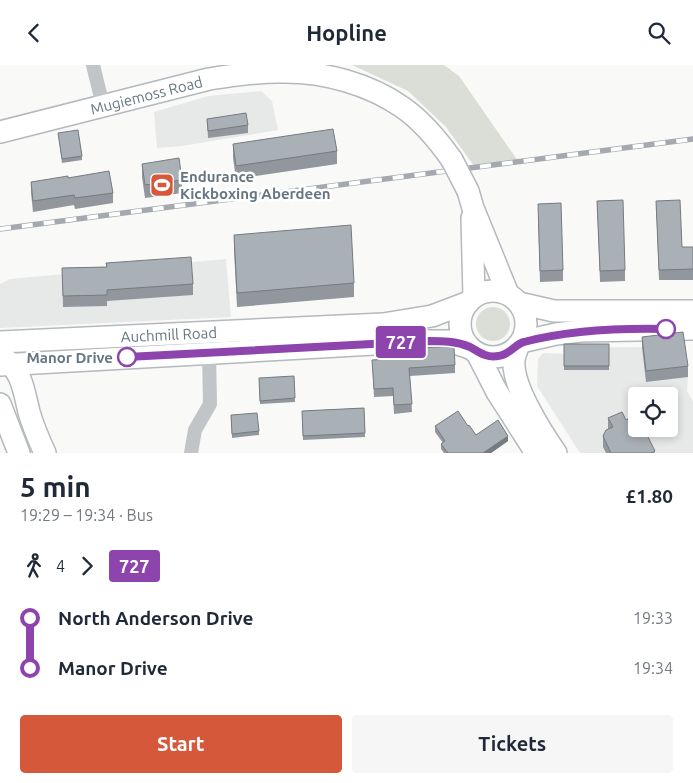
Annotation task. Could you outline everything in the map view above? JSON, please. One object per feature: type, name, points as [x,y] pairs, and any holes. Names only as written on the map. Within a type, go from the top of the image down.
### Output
[{"type":"main road","name":"Mugiemoss Road","points":[[0,132],[209,79],[264,72],[310,73],[332,77],[371,90],[401,106],[426,128],[452,160],[514,298]]},
{"type":"main road","name":"Mugiemoss Road","points":[[470,199],[472,229],[471,300]]},
{"type":"main road","points":[[536,453],[510,413],[474,350],[462,335],[460,323],[463,312],[471,300],[482,293],[491,291],[554,311],[693,311]]},
{"type":"main road","points":[[514,298],[524,312],[526,322],[525,333],[519,344],[514,361],[519,387],[525,402],[556,453]]},
{"type":"main road","name":"Auchmill Road","points":[[0,342],[336,327],[406,321],[432,316],[471,300]]},
{"type":"main road","points":[[4,362],[66,362],[428,341],[449,341],[488,356],[499,356],[509,353],[519,344],[556,334],[580,331],[693,329]]},
{"type":"main road","points":[[4,362],[26,394],[30,413],[45,453]]},
{"type":"main road","points":[[26,394],[38,380],[66,362]]},
{"type":"main road","points":[[0,404],[19,453]]},
{"type":"street","points":[[93,65],[103,106]]},
{"type":"street","points":[[191,453],[195,430],[210,404],[209,353]]},
{"type":"shaded area","points":[[352,65],[444,65],[459,76],[518,161],[474,166],[446,127],[408,91]]},
{"type":"shaded area","points":[[261,91],[272,101],[278,130],[182,146],[157,148],[154,112],[208,96]]},
{"type":"shaded area","points":[[226,259],[231,317],[0,328],[0,284],[10,279]]},
{"type":"shaded area","points":[[493,307],[505,312],[510,324],[505,336],[493,341],[481,336],[476,324],[481,312]]},
{"type":"shaded area","points":[[683,342],[688,377],[687,391],[693,401],[693,453],[580,453],[537,386],[538,359],[543,353],[564,354],[564,348],[642,347]]},
{"type":"building","points":[[246,113],[248,125],[208,131],[207,119]]},
{"type":"building","points":[[333,129],[337,151],[236,166],[233,144]]},
{"type":"building","points":[[78,130],[82,156],[62,159],[58,133]]},
{"type":"building","points":[[179,158],[182,180],[145,185],[142,164]]},
{"type":"building","points":[[109,171],[113,193],[75,198],[74,195],[33,201],[31,182]]},
{"type":"building","points":[[623,200],[625,270],[600,271],[597,201]]},
{"type":"building","points":[[680,200],[682,247],[693,247],[693,269],[659,270],[656,201]]},
{"type":"building","points":[[561,203],[563,270],[540,271],[538,204]]},
{"type":"building","points":[[351,225],[354,283],[237,293],[234,235]]},
{"type":"building","points":[[191,257],[193,284],[107,290],[107,295],[63,296],[62,268],[107,267],[106,263]]},
{"type":"building","points":[[683,332],[688,366],[646,371],[642,337]]},
{"type":"building","points":[[564,344],[609,344],[609,366],[564,366]]},
{"type":"building","points":[[450,346],[454,348],[455,365],[409,368],[412,404],[394,405],[393,388],[374,389],[372,360],[408,358],[408,349]]},
{"type":"building","points":[[294,376],[295,398],[260,401],[259,378]]},
{"type":"building","points":[[364,408],[365,433],[303,436],[302,411]]},
{"type":"building","points":[[458,411],[476,435],[498,420],[508,436],[483,453],[448,453],[441,444],[445,441],[435,426]]},
{"type":"building","points":[[622,412],[626,420],[628,419],[628,437],[648,437],[655,451],[651,453],[611,453],[603,436],[606,430],[613,427],[608,418]]},
{"type":"building","points":[[257,413],[259,431],[232,434],[231,415]]},
{"type":"railway","points":[[0,229],[693,139]]},
{"type":"bus line","name":"727","points":[[127,357],[428,341],[449,341],[470,348],[477,353],[499,356],[509,353],[521,342],[556,334],[580,331],[666,329]]},
{"type":"place","name":"Endurance Kickboxing Aberdeen","points":[[162,185]]},
{"type":"place","name":"Manor Drive","points":[[127,357]]}]
